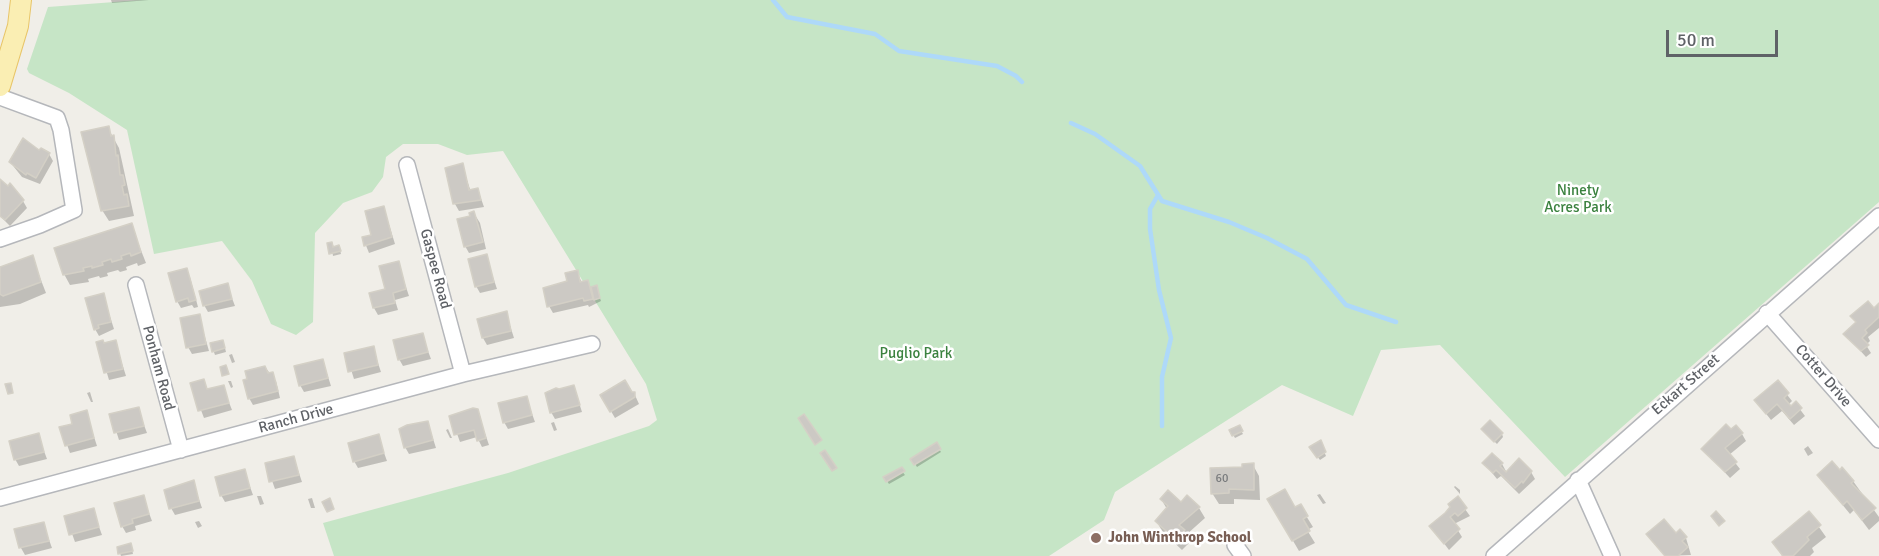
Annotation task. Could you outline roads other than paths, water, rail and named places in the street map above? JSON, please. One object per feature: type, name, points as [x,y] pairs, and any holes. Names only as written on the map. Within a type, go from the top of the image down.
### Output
[{"type":"main road","points":[[0,86],[18,26],[21,0]]},
{"type":"street","points":[[0,97],[57,118],[74,210],[0,239]]},
{"type":"street","name":"Gaspee Road","points":[[408,165],[464,374]]},
{"type":"street","name":"Eckart Street","points":[[1494,556],[1879,216]]},
{"type":"street","name":"Ponham Road","points":[[136,285],[181,450]]},
{"type":"street","name":"Cotter Drive","points":[[1767,313],[1879,440]]},
{"type":"street","name":"Ranch Drive","points":[[0,498],[464,374],[592,344]]},
{"type":"street","points":[[1578,480],[1612,556]]},
{"type":"waterway","points":[[773,0],[787,17],[875,34],[899,51],[997,66],[1016,76],[1022,82]]},
{"type":"waterway","points":[[1071,123],[1095,134],[1140,166],[1162,201],[1229,222],[1267,238],[1307,259],[1346,305],[1396,322]]},
{"type":"waterway","points":[[1158,195],[1150,209],[1150,229],[1159,290],[1171,338],[1162,377],[1162,426]]},
{"type":"place","name":"John Winthrop School","points":[[1096,538]]},
{"type":"park label","name":"Ninety Acres Park","points":[[1578,200]]},
{"type":"park label","name":"Puglio Park","points":[[916,354]]}]
